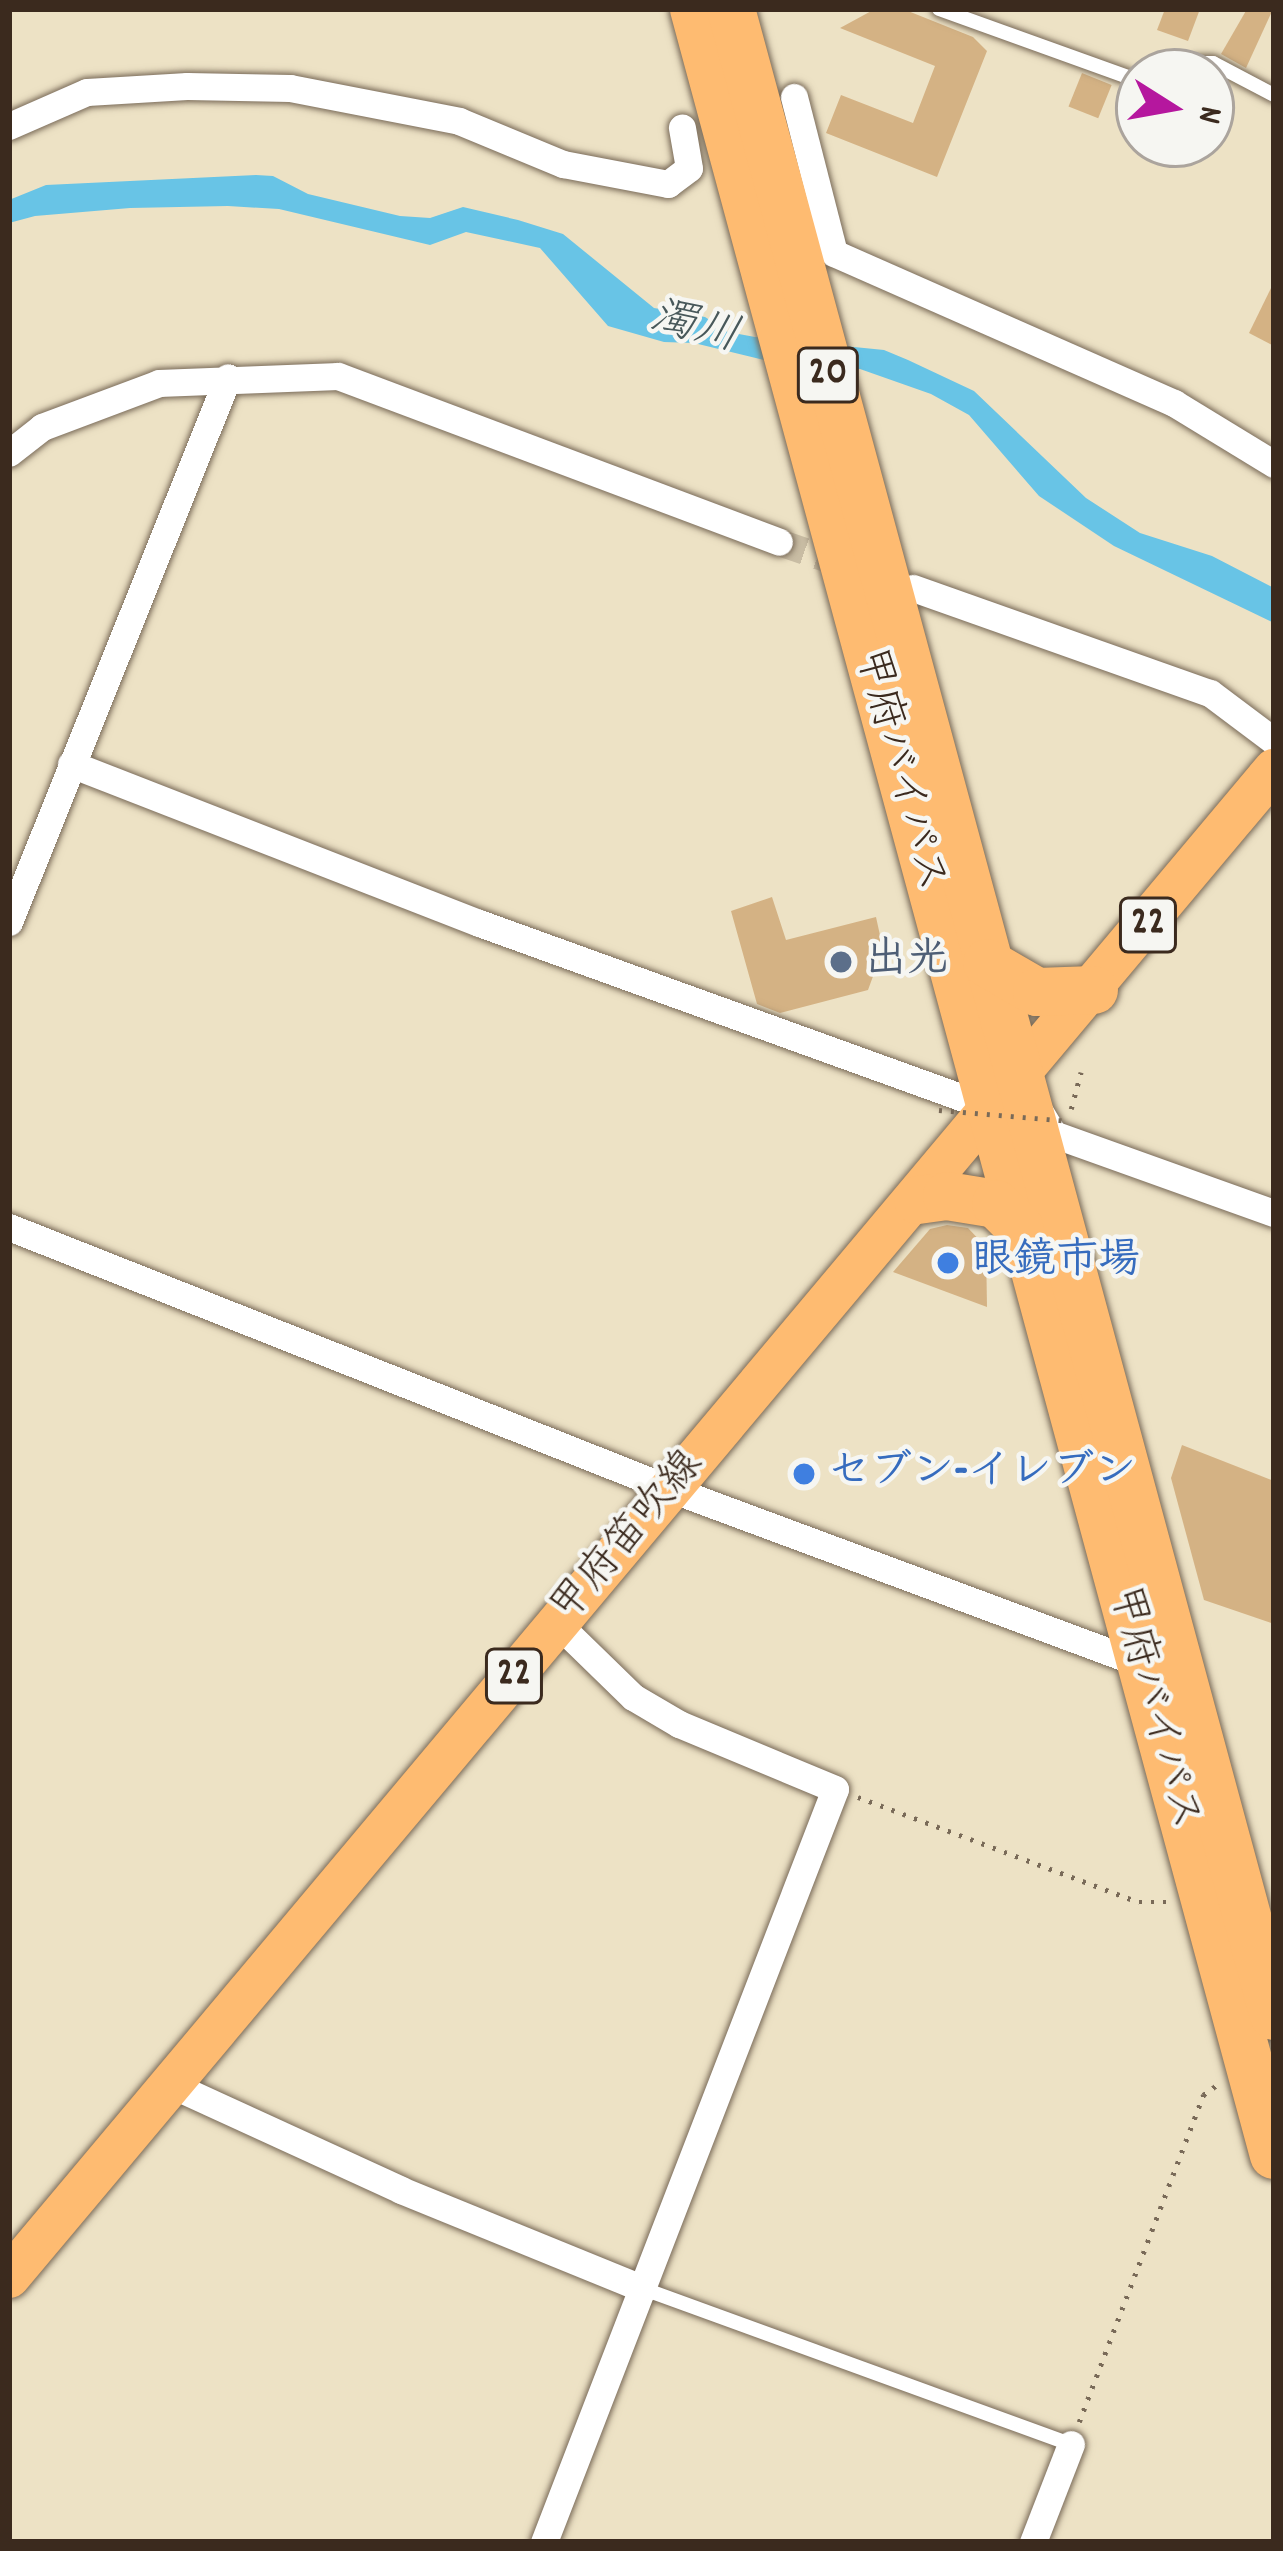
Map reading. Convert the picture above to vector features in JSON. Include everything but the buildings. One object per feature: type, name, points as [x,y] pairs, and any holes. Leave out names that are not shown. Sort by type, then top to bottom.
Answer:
[{"type":"highway","name":"甲府バイパス","points":[[694,9],[863,505],[987,963],[1019,1227],[1139,1663],[1245,1953]]},
{"type":"highway","name":"甲府バイパス","points":[[730,9],[819,482],[1005,1093],[1245,1953],[1250,2063],[1274,2155]]},
{"type":"highway","points":[[987,963],[1036,992],[1094,990]]},
{"type":"highway","points":[[918,1200],[975,1198],[996,1204],[1019,1227]]},
{"type":"main road","name":"22","points":[[1005,1093],[1274,770]]},
{"type":"main road","name":"甲府笛吹線","points":[[9,2277],[668,1488],[1005,1093]]},
{"type":"street","points":[[9,126],[87,92],[187,86],[290,88],[459,121],[563,164],[668,184],[689,167],[682,128]]},
{"type":"street","points":[[794,98],[834,253],[1174,403],[1274,464]]},
{"type":"street","points":[[9,453],[42,428],[159,383],[338,376],[778,542]]},
{"type":"street","points":[[9,922],[227,377]]},
{"type":"street","points":[[913,588],[1210,693],[1274,740]]},
{"type":"street","points":[[71,764],[479,923],[1005,1093],[1053,1133],[1274,1213]]},
{"type":"street","points":[[9,1227],[668,1488],[1139,1663]]},
{"type":"street","points":[[544,2542],[835,1789],[680,1724],[633,1697],[557,1624]]},
{"type":"street","points":[[170,2084],[400,2190],[644,2289]]},
{"type":"street","points":[[1033,2542],[1071,2444]]},
{"type":"lane","points":[[939,9],[1115,72]]},
{"type":"lane","points":[[1235,75],[1274,95]]},
{"type":"lane","points":[[644,2289],[1071,2444]]},
{"type":"path","points":[[939,1110],[1069,1120],[1081,1072]]},
{"type":"path","points":[[835,1789],[1139,1903],[1245,1953]]},
{"type":"path","points":[[1071,2444],[1203,2095],[1250,2063]]},
{"type":"water","name":"濁川","points":[[273,176],[308,194],[400,216],[430,218],[463,207],[518,220],[563,234],[654,308],[705,317],[728,332],[884,350],[908,360],[974,391],[1086,498],[1140,533],[1212,556],[1274,588],[1274,623],[1114,546],[1039,496],[969,415],[931,394],[860,369],[768,361],[694,343],[664,342],[608,326],[540,248],[466,232],[430,245],[279,209],[228,206],[130,208],[35,216],[9,223],[9,200],[46,185]]},
{"type":"tunnel","points":[[779,542],[852,567]]},
{"type":"place","name":"出光","points":[[841,962]]},
{"type":"place","name":"眼鏡市場","points":[[948,1263]]},
{"type":"place","name":"セブン-イレブン","points":[[804,1474]]}]
